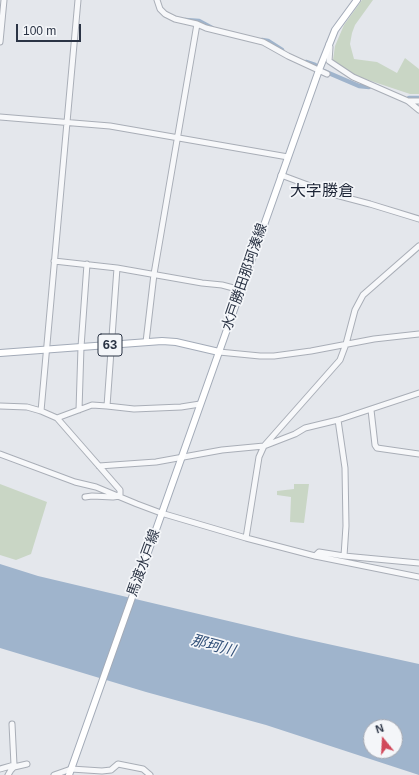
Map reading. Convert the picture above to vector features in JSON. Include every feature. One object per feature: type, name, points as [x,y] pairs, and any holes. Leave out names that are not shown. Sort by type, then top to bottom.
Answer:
[{"type":"main road","name":"水戸勝田那珂湊線","points":[[219,352],[318,70],[335,30],[357,0]]},
{"type":"main road","name":"63","points":[[0,353],[171,341],[219,352]]},
{"type":"main road","name":"馬渡水戸線","points":[[70,772],[219,352]]},
{"type":"street","points":[[0,42],[4,0]]},
{"type":"street","points":[[41,411],[78,0]]},
{"type":"street","points":[[157,0],[160,8],[168,16],[206,28],[263,42],[288,56],[327,74]]},
{"type":"street","points":[[146,342],[154,274],[197,24]]},
{"type":"street","points":[[329,43],[329,61],[353,77],[408,101],[419,110]]},
{"type":"street","points":[[408,101],[419,100]]},
{"type":"street","points":[[0,117],[110,126],[288,157]]},
{"type":"street","points":[[281,175],[332,194],[370,204],[419,220]]},
{"type":"street","points":[[246,538],[256,472],[259,457],[264,446],[340,360],[355,310],[363,295],[419,246]]},
{"type":"street","points":[[54,261],[117,268],[222,285],[241,290]]},
{"type":"street","points":[[79,410],[81,347],[87,264]]},
{"type":"street","points":[[107,406],[117,268]]},
{"type":"street","points":[[219,352],[274,356],[374,339],[419,334]]},
{"type":"street","points":[[98,466],[135,464],[181,458],[222,450],[264,446],[295,434],[305,428],[371,410],[419,393]]},
{"type":"street","points":[[57,418],[92,405],[134,409],[181,407],[200,404]]},
{"type":"street","points":[[0,406],[27,407],[57,418],[120,490],[120,496]]},
{"type":"street","points":[[371,410],[374,445],[377,448],[419,454]]},
{"type":"street","points":[[338,420],[345,468],[346,526],[344,556]]},
{"type":"street","points":[[0,454],[75,482],[96,487],[162,513],[246,538],[315,556],[419,577]]},
{"type":"street","points":[[85,497],[92,496],[113,498],[120,496]]},
{"type":"street","points":[[315,556],[319,552],[344,556],[419,563]]},
{"type":"street","points":[[0,769],[14,764],[12,724]]},
{"type":"street","points":[[8,775],[14,767],[28,764]]},
{"type":"street","points":[[54,775],[70,772],[111,770],[118,764],[143,769],[150,775]]},
{"type":"green space","points":[[362,0],[373,0],[355,25],[352,33],[350,44],[354,59],[377,62],[397,73],[405,58],[419,69],[419,94],[410,94],[356,76],[333,60],[335,46],[344,25]]},
{"type":"green space","points":[[0,484],[47,502],[31,554],[16,560],[0,555]]},
{"type":"green space","points":[[294,484],[309,484],[304,523],[290,522],[291,497],[277,495],[277,491],[294,489]]},
{"type":"water","name":"那珂川","points":[[0,564],[38,576],[296,637],[419,664],[419,775],[370,759],[403,759],[403,719],[363,719],[363,757],[266,725],[146,692],[0,648]]},
{"type":"waterway","points":[[185,20],[199,21],[212,28]]},
{"type":"waterway","points":[[262,40],[268,41],[282,50]]},
{"type":"waterway","points":[[306,62],[315,65]]},
{"type":"waterway","points":[[324,71],[359,86],[369,87]]},
{"type":"waterway","points":[[409,98],[419,98]]},
{"type":"district","name":"大字勝倉","points":[[322,192]]}]
